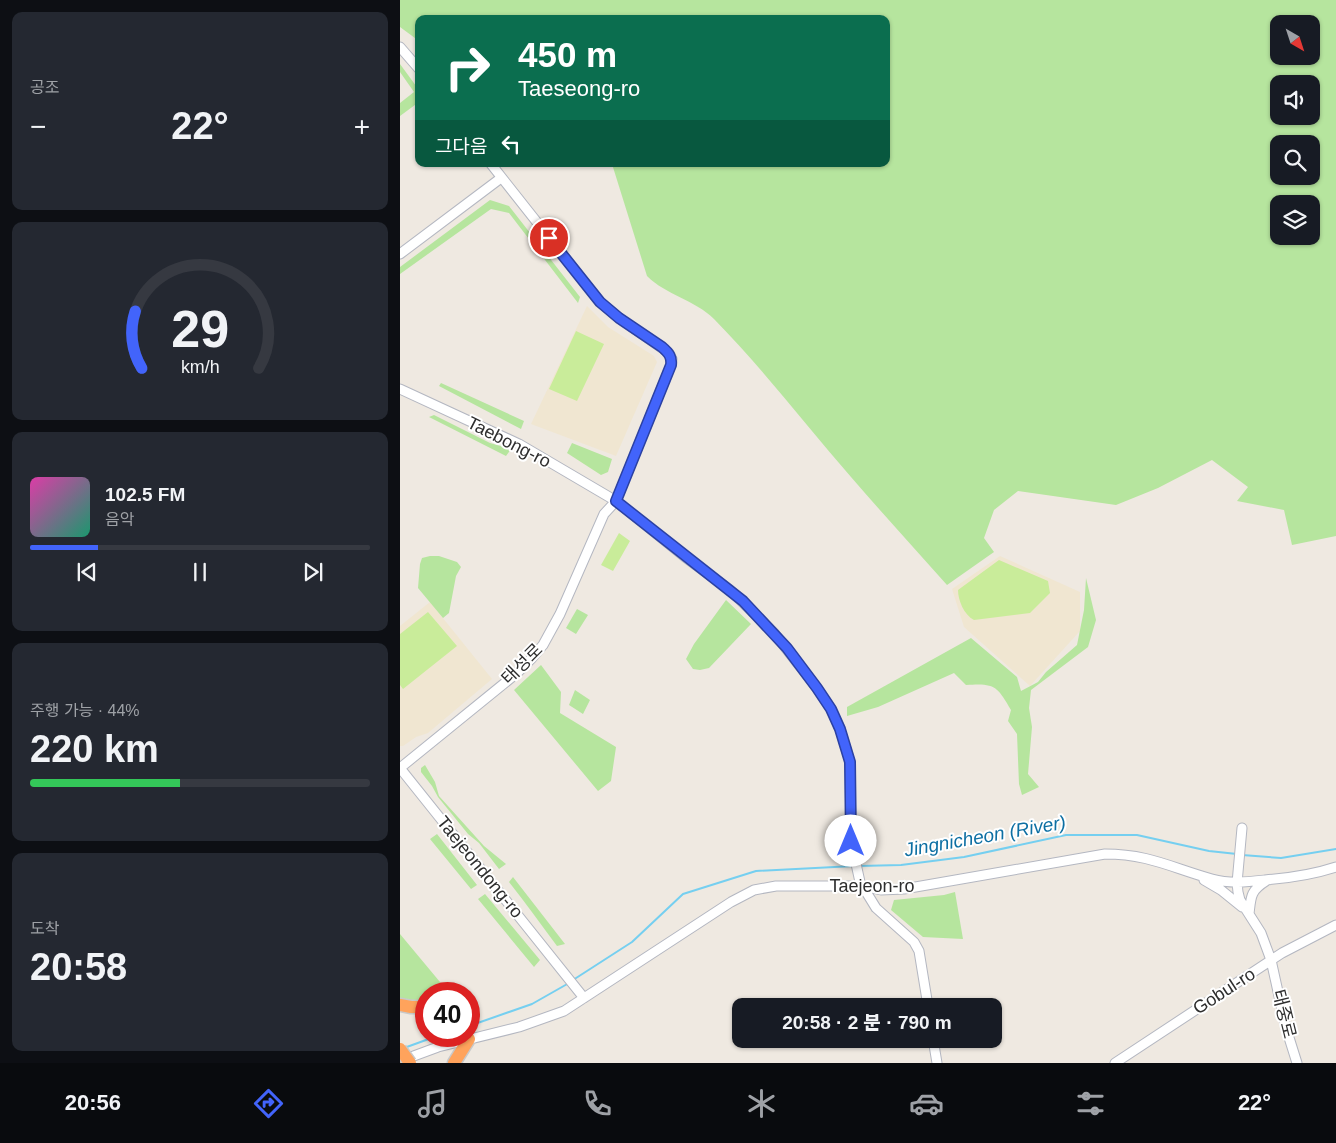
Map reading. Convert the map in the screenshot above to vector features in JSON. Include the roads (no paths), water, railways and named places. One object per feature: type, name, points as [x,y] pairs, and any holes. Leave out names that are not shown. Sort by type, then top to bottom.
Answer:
[{"type":"highway","points":[[400,1005],[415,1007]]},
{"type":"highway","points":[[454,1063],[464,1047]]},
{"type":"highway","points":[[400,1049],[410,1063]]},
{"type":"street","points":[[400,47],[415,65]]},
{"type":"street","points":[[400,254],[501,178],[493,167]]},
{"type":"street","name":"태성로","points":[[400,768],[532,658],[543,645],[560,614],[604,514],[616,501],[671,365],[672,359],[669,353],[619,318],[600,302],[501,178]]},
{"type":"street","name":"Taebong-ro","points":[[400,389],[518,444],[616,501],[743,601],[787,648],[831,709],[840,729],[850,762],[853,849],[861,884]]},
{"type":"street","name":"Taejeondong-ro","points":[[400,768],[583,997]]},
{"type":"street","points":[[1237,883],[1242,833]]},
{"type":"street","name":"Taejeon-ro","points":[[480,1036],[564,1011],[719,910],[754,890],[776,886],[861,884],[881,890],[922,886],[1105,854],[1148,858],[1213,879],[1237,883],[1311,875],[1336,867]]},
{"type":"street","points":[[1191,872],[1221,890],[1250,914]]},
{"type":"street","points":[[1250,914],[1251,894],[1257,887],[1268,880]]},
{"type":"street","name":"태중로","points":[[1237,883],[1240,900],[1261,934],[1272,960],[1286,1028],[1297,1063]]},
{"type":"street","points":[[861,884],[876,908],[914,942],[919,950],[927,998]]},
{"type":"street","name":"Gobul-ro","points":[[1115,1063],[1282,953],[1336,925]]},
{"type":"street","name":"Taejeon-ro","points":[[400,1062],[438,1047]]},
{"type":"street","points":[[934,1048],[937,1063]]},
{"type":"waterway","name":"Jingnicheon (River)","points":[[859,866],[901,865],[964,857],[1066,835],[1137,835],[1209,851],[1237,854]]},
{"type":"waterway","name":"Jingnicheon (River)","points":[[1242,855],[1281,858],[1336,849]]},
{"type":"waterway","name":"Jingnicheon (River)","points":[[573,980],[632,942],[683,894],[756,871],[854,866]]},
{"type":"waterway","name":"Jingnicheon (River)","points":[[480,1022],[532,1004],[569,983]]},
{"type":"waterway","name":"Jingnicheon (River)","points":[[404,1048],[415,1044]]}]
